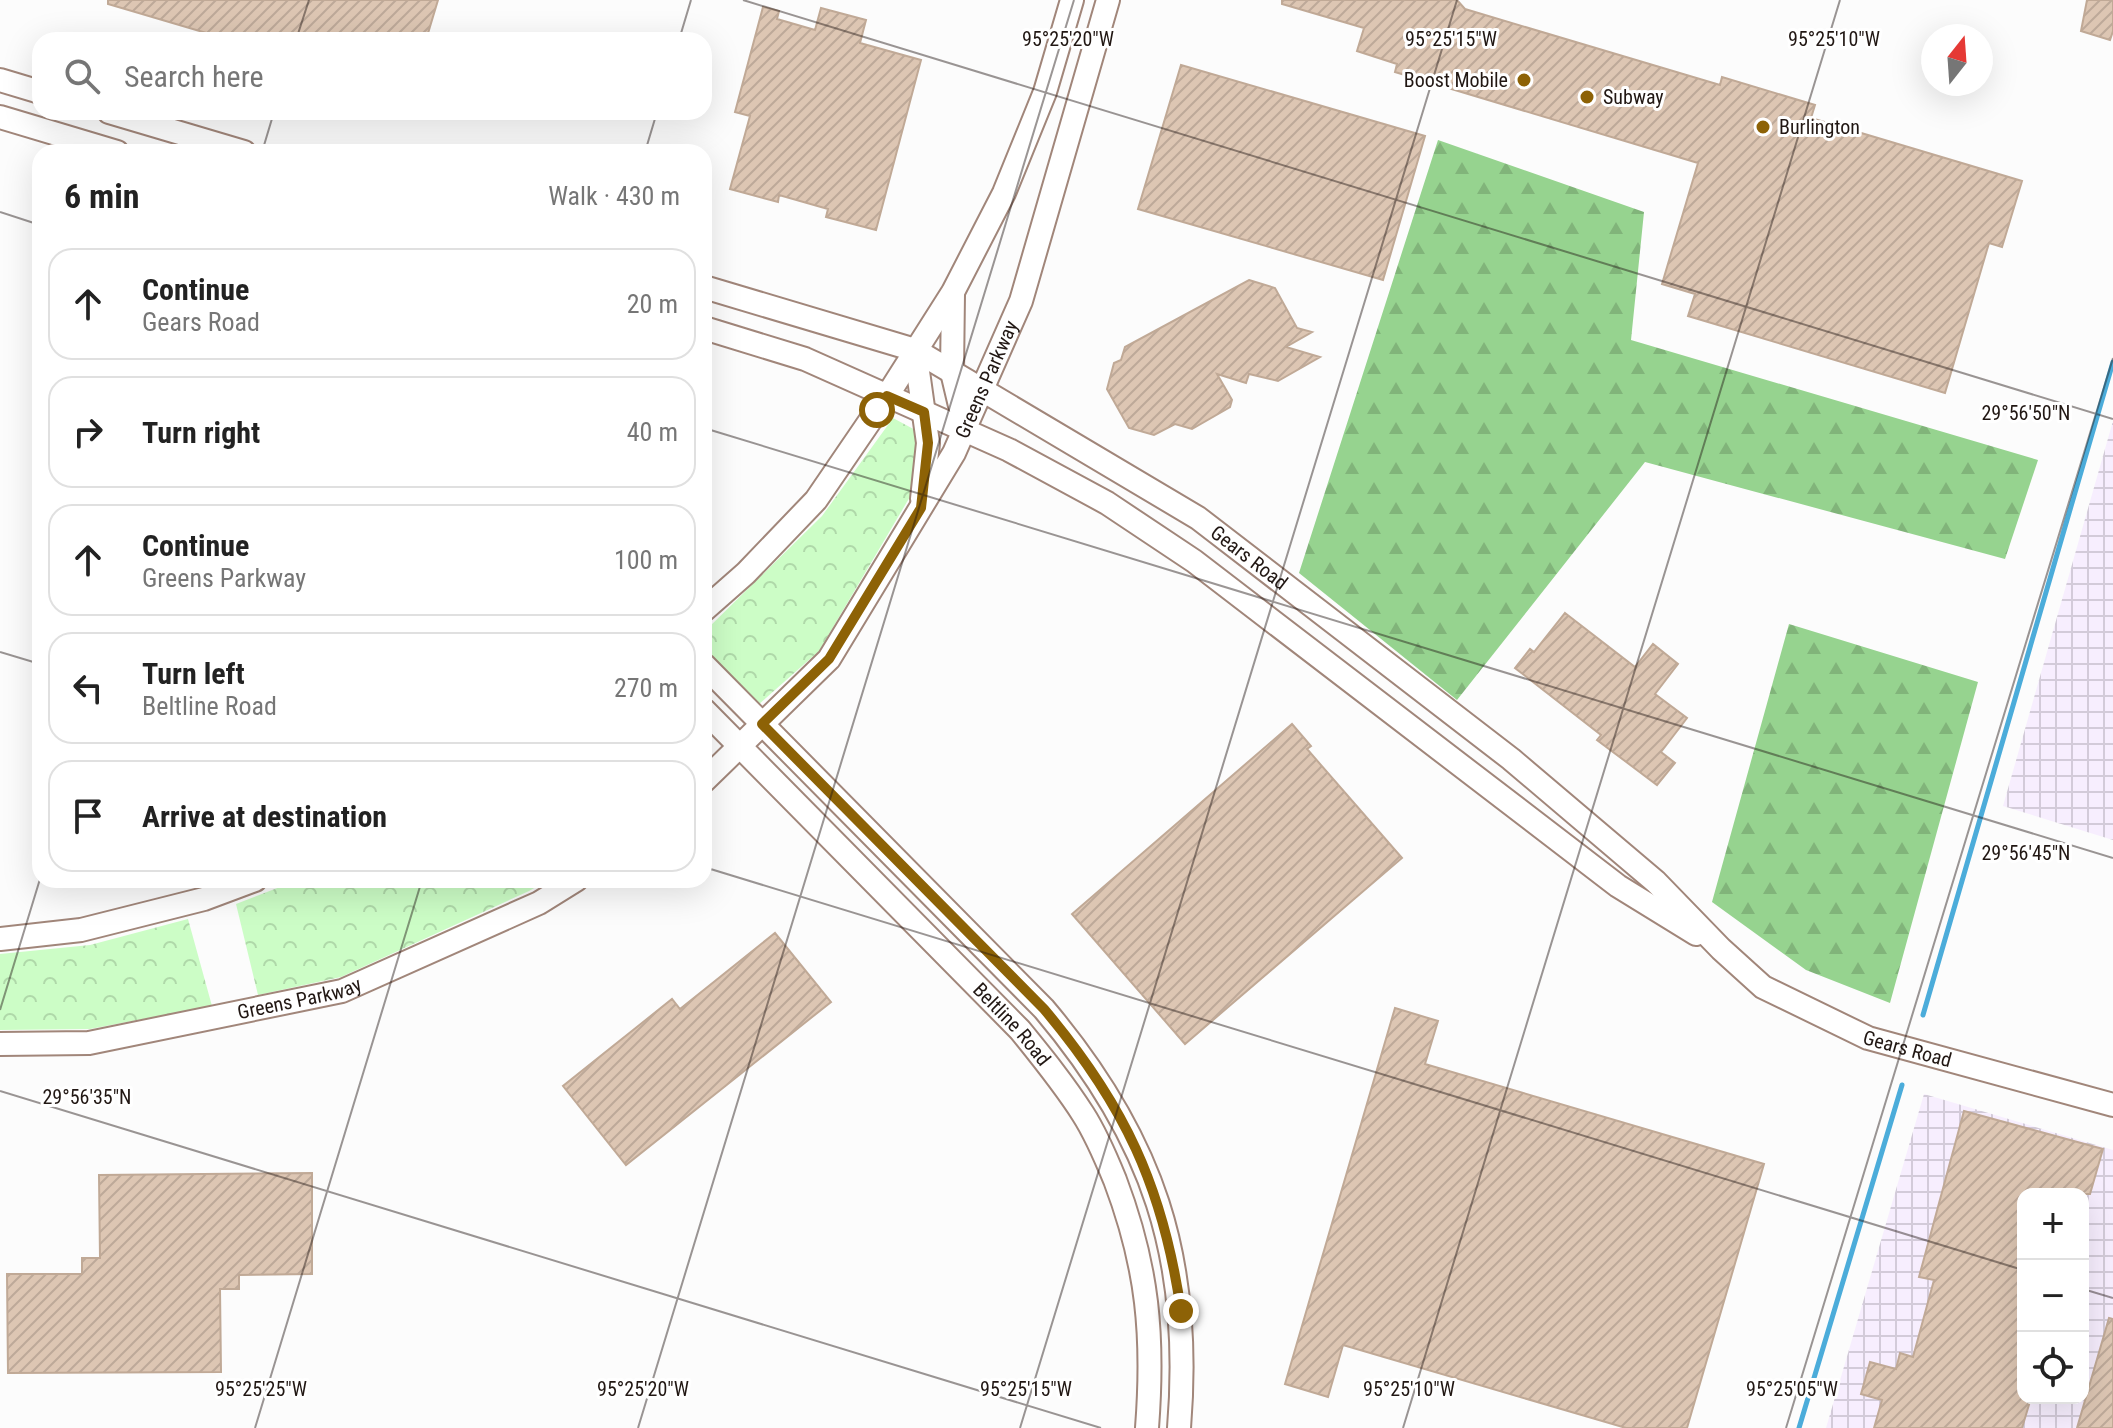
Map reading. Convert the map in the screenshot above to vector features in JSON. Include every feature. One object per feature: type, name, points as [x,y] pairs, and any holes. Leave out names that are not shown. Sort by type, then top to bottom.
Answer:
[{"type":"street","points":[[712,603],[746,573],[816,500],[953,292],[1004,193],[1045,92],[1072,0]]},
{"type":"street","name":"Greens Parkway","points":[[712,773],[829,659],[966,431],[1021,301],[1108,0]]},
{"type":"street","points":[[0,80],[32,90]]},
{"type":"street","points":[[0,117],[90,144]]},
{"type":"street","points":[[136,120],[217,144]]},
{"type":"street","name":"Gears Road","points":[[712,289],[915,350],[1198,518],[1511,759],[1656,882],[1763,987],[1868,1038],[2113,1105]]},
{"type":"street","points":[[953,292],[952,372],[966,431]]},
{"type":"street","name":"Gears Road","points":[[712,330],[805,359],[1009,450],[1107,503],[1194,561],[1618,886],[1721,949]]},
{"type":"street","points":[[915,350],[928,443],[921,508]]},
{"type":"street","points":[[1258,610],[1276,580]]},
{"type":"street","name":"Beltline Road","points":[[712,673],[1044,1009],[1080,1052],[1111,1099],[1136,1148],[1157,1201],[1174,1260],[1181,1311],[1183,1374],[1179,1428]]},
{"type":"street","name":"Beltline Road","points":[[712,718],[1020,1030],[1085,1116],[1108,1162],[1142,1267],[1149,1312],[1147,1428]]},
{"type":"street","points":[[1490,786],[1511,759]]},
{"type":"street","points":[[0,939],[81,930],[204,899],[234,888]]},
{"type":"street","name":"Greens Parkway","points":[[0,1044],[89,1043],[342,991],[539,903],[563,888]]},
{"type":"shaded area","points":[[2113,421],[2113,840],[2003,806]]},
{"type":"shaded area","points":[[1924,1094],[2113,1150],[2113,1428],[1826,1428]]},
{"type":"green space","points":[[1438,140],[1644,212],[1631,340],[2038,460],[2005,559],[1645,462],[1457,700],[1299,573]]},
{"type":"green space","points":[[893,418],[919,432],[914,490],[819,651],[758,705],[712,659],[712,624],[822,516]]},
{"type":"green space","points":[[1789,624],[1978,682],[1890,1003],[1806,970],[1712,902]]},
{"type":"green space","points":[[277,888],[534,888],[341,977],[258,995],[236,904]]},
{"type":"green space","points":[[188,919],[212,1006],[90,1029],[0,1030],[0,954],[90,945]]},
{"type":"building","points":[[108,0],[438,0],[428,32],[203,32],[108,4]]},
{"type":"building","points":[[1282,0],[1457,0],[1465,9],[1720,85],[1722,77],[1815,105],[1811,118],[2022,181],[2002,247],[1989,243],[1945,393],[1688,316],[1695,294],[1662,284],[1698,163],[1395,72],[1397,64],[1357,51],[1364,28],[1282,4]]},
{"type":"building","points":[[2087,0],[2113,0],[2110,40],[2081,31]]},
{"type":"building","points":[[763,7],[779,11],[777,19],[815,30],[821,8],[866,20],[860,43],[921,60],[876,230],[826,217],[828,209],[779,195],[778,202],[730,189],[750,116],[735,112]]},
{"type":"building","points":[[1181,65],[1425,136],[1383,280],[1138,209]]},
{"type":"building","points":[[1249,280],[1275,288],[1297,328],[1312,332],[1286,347],[1320,357],[1278,381],[1249,374],[1246,383],[1217,374],[1232,400],[1230,407],[1192,429],[1175,424],[1154,435],[1129,428],[1107,389],[1114,363],[1121,360],[1125,347]]},
{"type":"building","points":[[1565,613],[1635,667],[1653,644],[1678,664],[1655,694],[1687,718],[1661,752],[1675,763],[1657,785],[1597,740],[1601,735],[1515,668],[1530,649],[1534,652]]},
{"type":"building","points":[[1292,724],[1311,746],[1307,749],[1402,858],[1185,1044],[1072,914]]},
{"type":"building","points":[[775,933],[831,1002],[626,1165],[563,1086],[672,999],[680,1009]]},
{"type":"building","points":[[1395,1008],[1438,1021],[1425,1064],[1764,1164],[1687,1428],[1626,1428],[1343,1345],[1328,1397],[1285,1384]]},
{"type":"building","points":[[1964,1111],[2103,1149],[2090,1194],[2089,1188],[2017,1188],[2017,1404],[2029,1404],[2022,1428],[1874,1428],[1882,1400],[1861,1394],[1870,1362],[1896,1369],[1900,1353],[1913,1357],[1934,1280],[1919,1277]]},
{"type":"building","points":[[312,1173],[312,1274],[239,1275],[239,1289],[220,1289],[221,1372],[8,1373],[7,1274],[82,1274],[82,1258],[100,1258],[99,1175]]},
{"type":"building","points":[[2109,1318],[2113,1319],[2113,1428],[2077,1428],[2084,1404],[2089,1404],[2089,1387]]},
{"type":"waterway","points":[[1923,1015],[2113,362]]},
{"type":"waterway","points":[[1799,1428],[1902,1085]]},
{"type":"place","name":"Boost Mobile","points":[[1524,80]]},
{"type":"place","name":"Subway","points":[[1587,97]]},
{"type":"place","name":"Burlington","points":[[1763,127]]},
{"type":"route","points":[[877,410],[887,396],[924,412],[928,443],[921,508],[829,659],[762,724],[1044,1009],[1080,1052],[1111,1099],[1136,1148],[1157,1201],[1174,1260],[1181,1311]]}]
